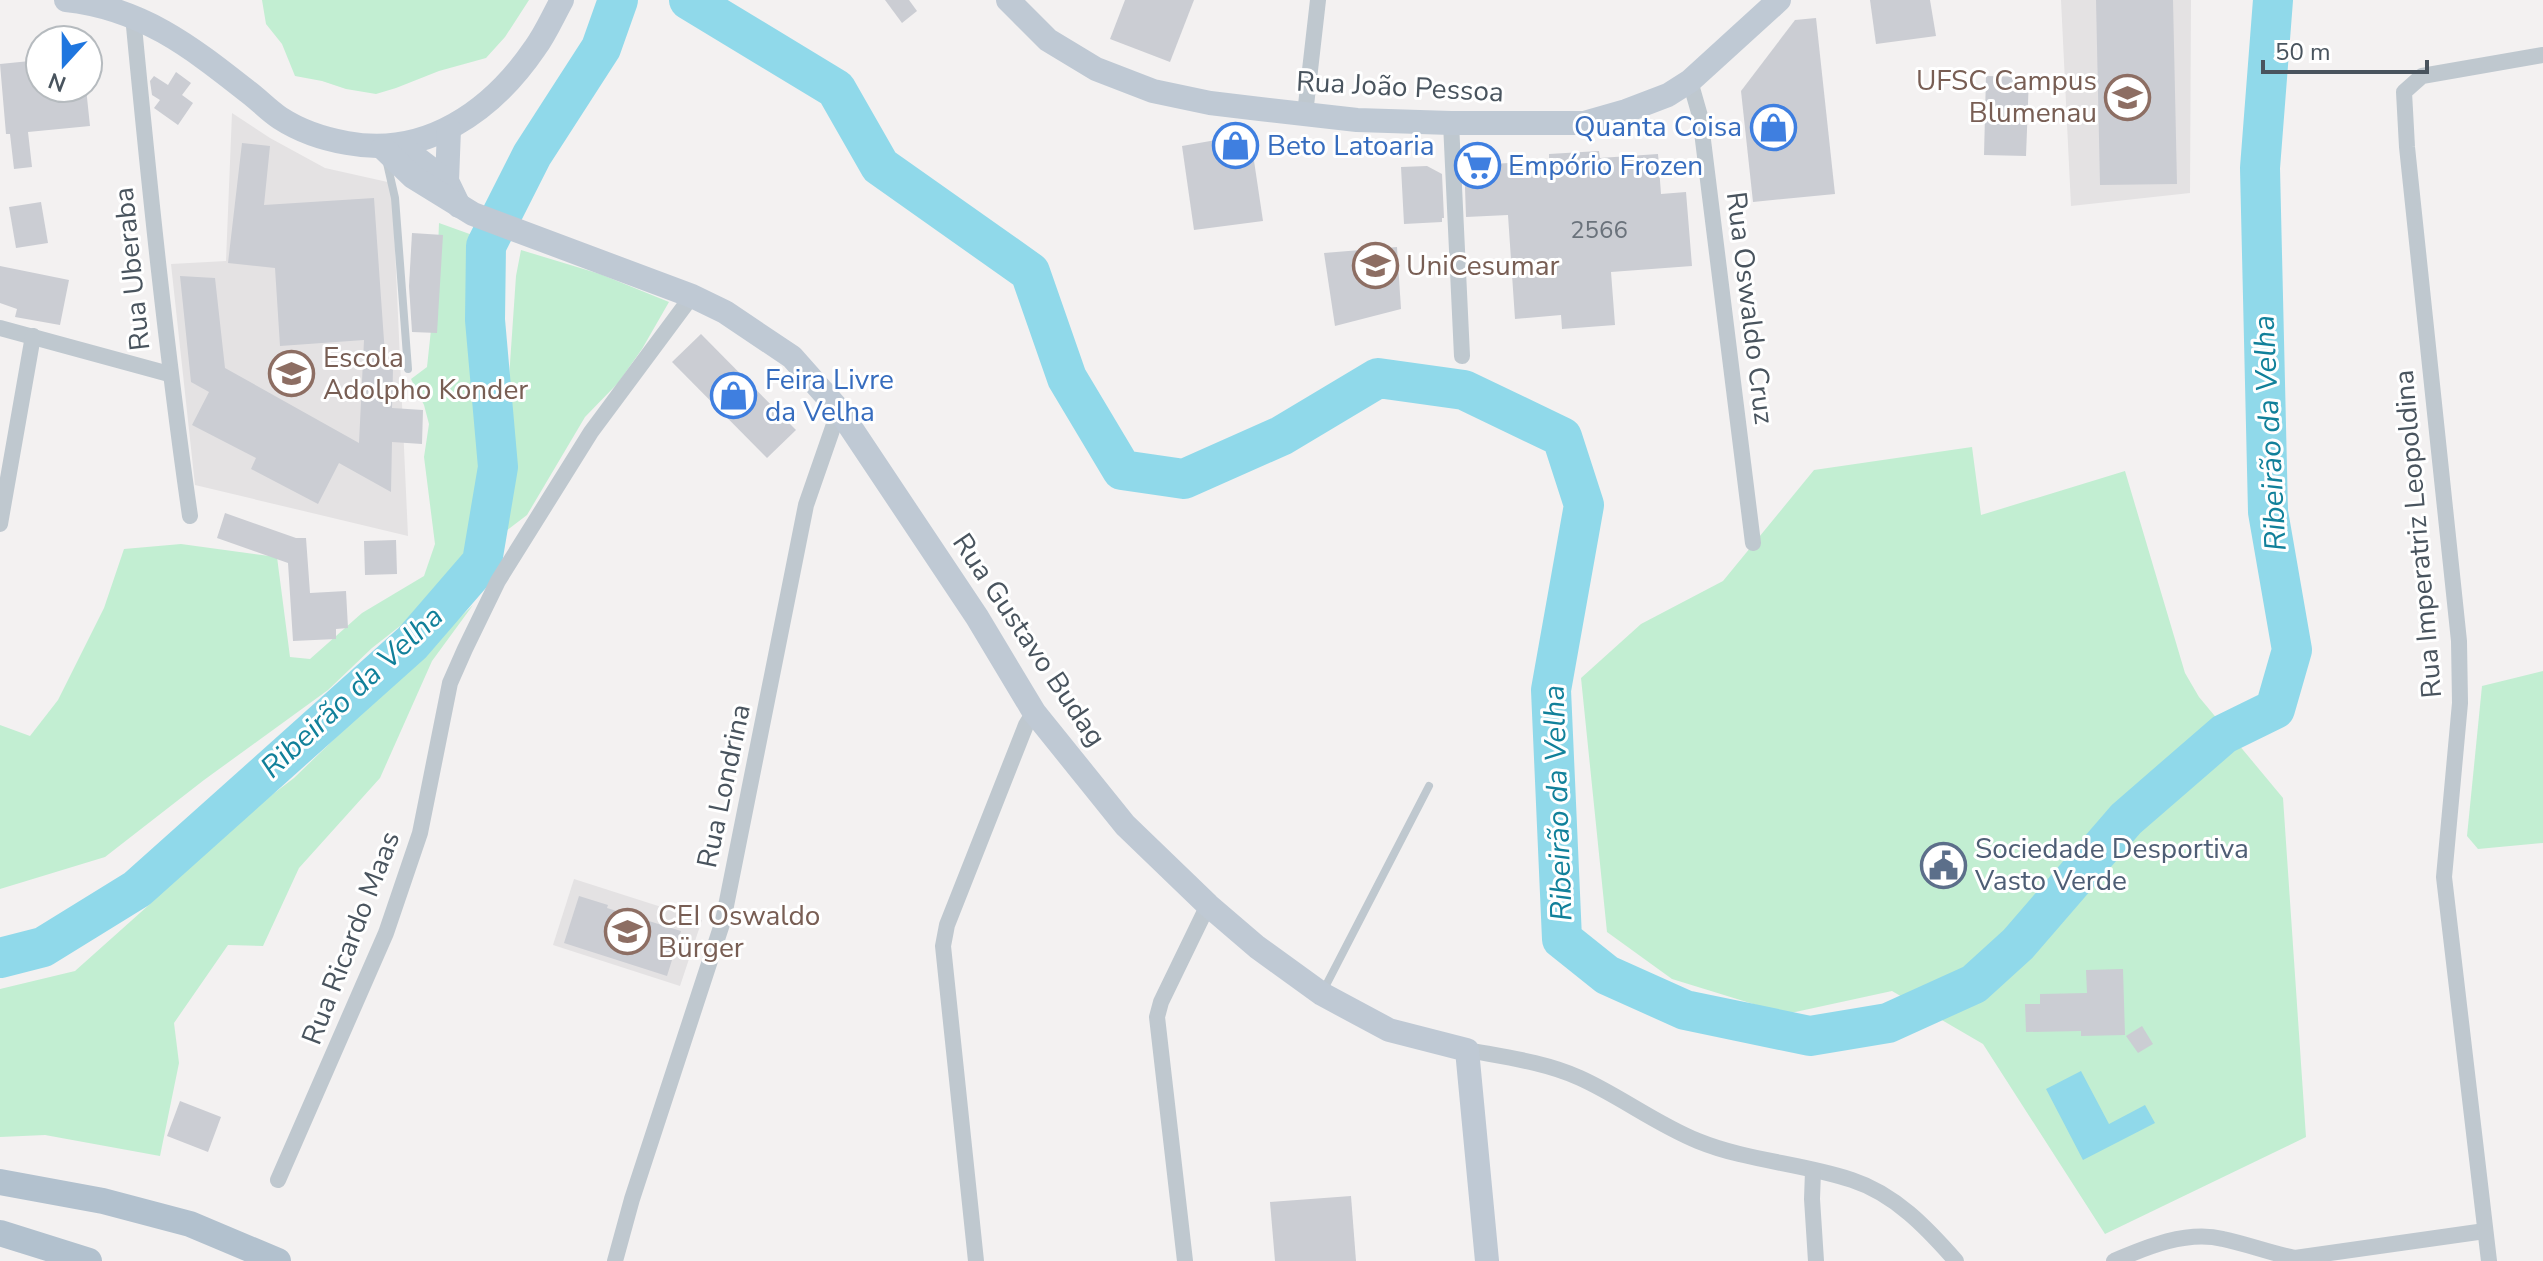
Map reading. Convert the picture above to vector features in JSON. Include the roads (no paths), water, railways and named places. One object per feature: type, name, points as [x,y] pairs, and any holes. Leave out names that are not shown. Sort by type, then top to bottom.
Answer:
[{"type":"main road","points":[[0,1182],[103,1201],[190,1224],[278,1261]]},
{"type":"main road","points":[[0,1233],[89,1261]]},
{"type":"street","points":[[66,0],[133,16],[186,43],[279,118],[329,140],[392,147],[423,163]]},
{"type":"street","points":[[392,147],[443,131],[501,90],[536,48],[562,0]]},
{"type":"street","name":"Rua João Pessoa","points":[[1008,0],[1048,40],[1096,69],[1153,91],[1210,103],[1357,120],[1451,123],[1584,123],[1640,106],[1668,95],[1690,81],[1779,0]]},
{"type":"street","points":[[1305,114],[1318,0]]},
{"type":"street","name":"Rua Uberaba","points":[[133,16],[169,374],[190,516]]},
{"type":"street","name":"Rua Imperatriz Leopoldina","points":[[2489,1261],[2444,877],[2460,703],[2459,641],[2407,147],[2404,92],[2422,76],[2543,55]]},
{"type":"street","name":"Rua Oswaldo Cruz","points":[[1690,81],[1700,116],[1753,543]]},
{"type":"street","points":[[1451,123],[1462,356]]},
{"type":"street","points":[[443,131],[423,163],[423,173],[454,199]]},
{"type":"street","points":[[443,131],[454,199]]},
{"type":"street","name":"Rua Gustavo Budag","points":[[392,147],[413,177],[454,199],[536,239],[692,296],[725,312],[792,357],[839,410],[968,605],[1034,712],[1125,825],[1208,905],[1257,947],[1322,994],[1389,1030],[1555,1069],[1580,1078],[1698,1141],[1737,1154],[1852,1180],[1881,1193],[1907,1211],[1929,1230],[1956,1261]]},
{"type":"street","name":"Rua Ricardo Maas","points":[[278,1180],[386,933],[420,833],[450,683],[465,649],[498,581],[591,432],[692,296]]},
{"type":"street","points":[[0,328],[169,374]]},
{"type":"street","points":[[0,524],[33,336]]},
{"type":"street","name":"Rua Londrina","points":[[615,1261],[632,1199],[723,921],[806,505],[839,410]]},
{"type":"street","points":[[976,1261],[943,946],[947,925],[1026,725],[1034,712]]},
{"type":"street","points":[[1185,1261],[1157,1017],[1161,1002],[1208,905]]},
{"type":"street","points":[[1467,1050],[1487,1261]]},
{"type":"street","points":[[1813,1171],[1816,1261]]},
{"type":"street","points":[[2114,1261],[2146,1247],[2183,1239],[2220,1238],[2295,1258],[2485,1231]]},
{"type":"lane","points":[[392,147],[408,369]]},
{"type":"lane","points":[[1322,994],[1429,786]]},
{"type":"water","points":[[2081,1071],[2109,1124],[2145,1105],[2155,1123],[2083,1160],[2046,1089]]},
{"type":"waterway","name":"Ribeirão da Velha","points":[[0,958],[43,947],[137,889],[412,643],[482,562],[498,467],[485,320],[486,246],[532,155],[601,48],[618,0]]},
{"type":"waterway","name":"Ribeirão da Velha","points":[[689,0],[836,89],[880,166],[1030,272],[1067,378],[1122,470],[1184,479],[1281,436],[1378,378],[1464,390],[1562,437],[1584,505],[1551,690],[1562,939],[1607,975],[1685,1010],[1810,1036],[1888,1023],[1974,984],[2018,944],[2126,819],[2224,734],[2275,709],[2292,650],[2268,512],[2260,168],[2273,0]]},
{"type":"place","name":"UFSC Campus Blumenau","points":[[2128,97]]},
{"type":"place","name":"Quanta Coisa","points":[[1773,127]]},
{"type":"place","name":"Beto Latoaria","points":[[1236,146]]},
{"type":"place","name":"Empório Frozen","points":[[1477,166]]},
{"type":"place","name":"UniCesumar","points":[[1375,266]]},
{"type":"place","name":"Escola Adolpho Konder","points":[[292,374]]},
{"type":"place","name":"Feira Livre da Velha","points":[[734,396]]},
{"type":"place","name":"Sociedade Desportiva Vasto Verde","points":[[1944,865]]},
{"type":"place","name":"CEI Oswaldo Bürger","points":[[627,932]]}]
